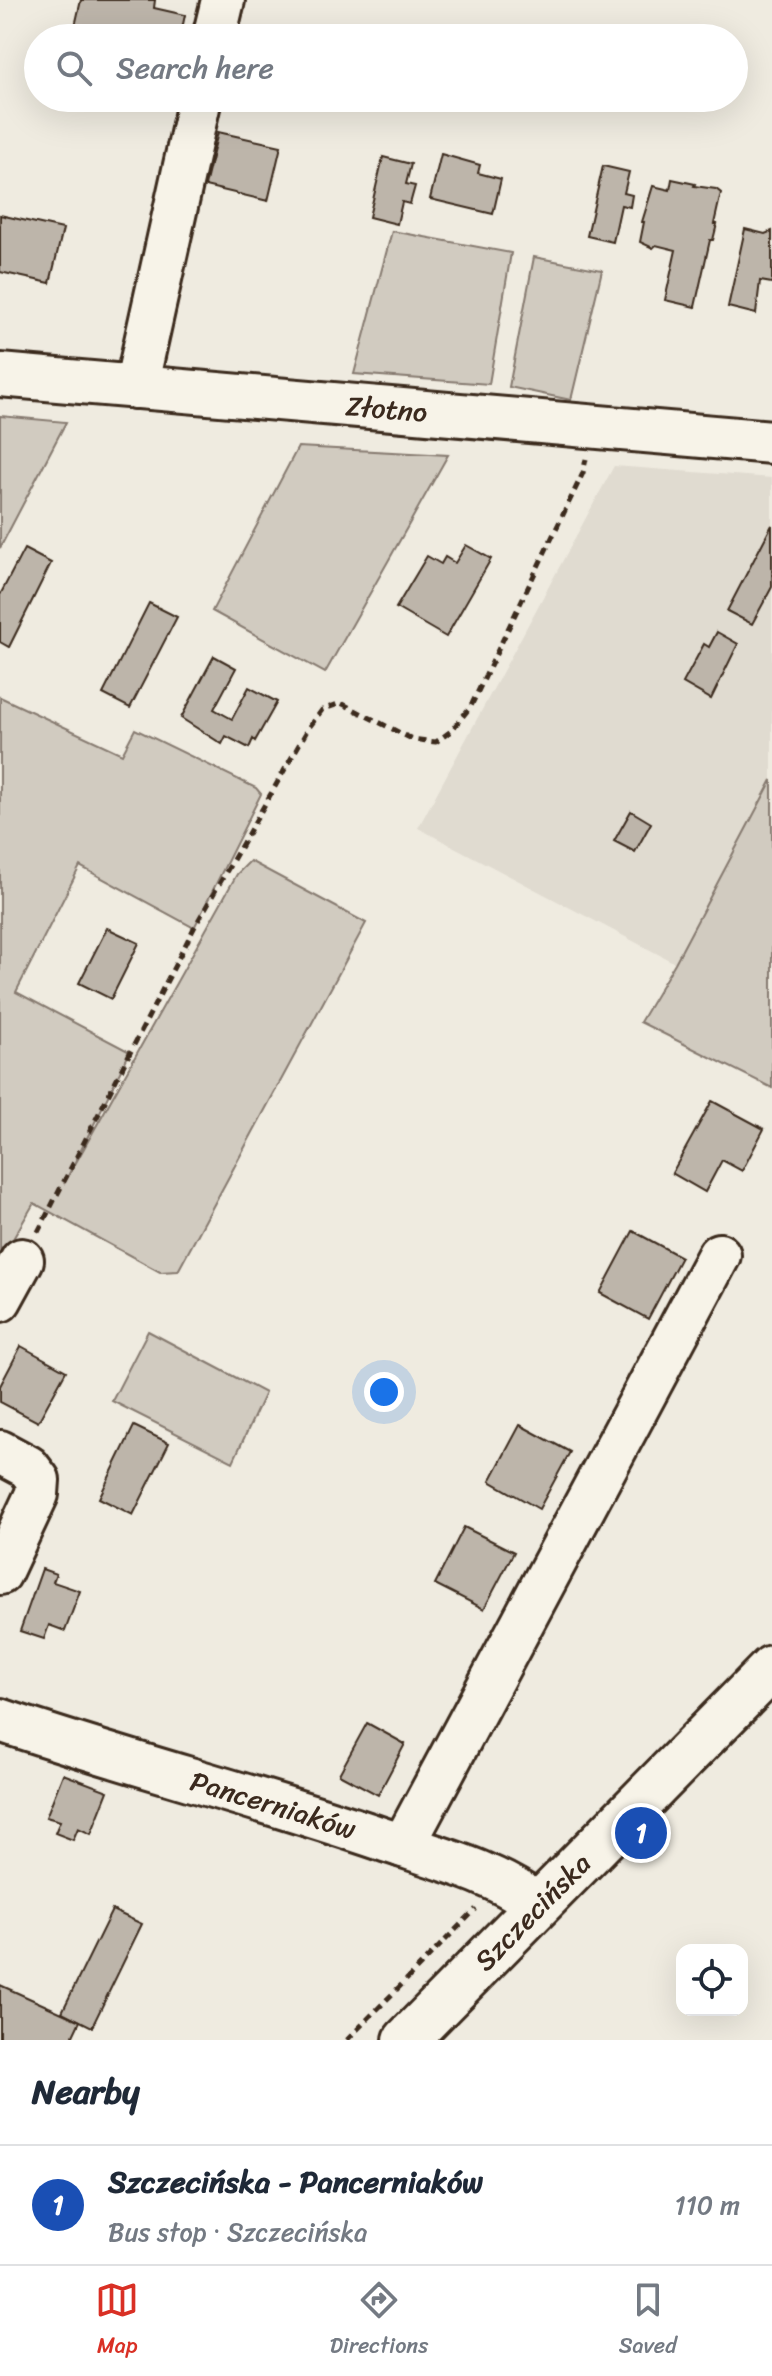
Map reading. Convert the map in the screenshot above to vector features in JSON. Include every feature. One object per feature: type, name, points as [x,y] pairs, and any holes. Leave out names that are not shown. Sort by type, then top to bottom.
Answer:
[{"type":"main road","name":"Szczecińska","points":[[406,2040],[772,1668]]},
{"type":"street","points":[[217,24],[223,0]]},
{"type":"street","points":[[136,387],[197,112]]},
{"type":"street","name":"Złotno","points":[[0,375],[772,442]]},
{"type":"street","points":[[403,1846],[719,1255]]},
{"type":"street","points":[[0,1300],[22,1260]]},
{"type":"street","points":[[0,1452],[28,1467],[38,1480],[37,1494],[0,1573]]},
{"type":"street","name":"Pancerniaków","points":[[0,1720],[403,1846],[485,1875],[538,1905]]},
{"type":"path","points":[[22,1260],[194,928],[308,729],[322,710],[341,703],[412,739],[436,742],[451,731],[471,706],[583,473],[589,426]]},
{"type":"shaded area","points":[[392,231],[511,253],[489,384],[354,374]]},
{"type":"shaded area","points":[[534,257],[602,270],[571,400],[509,387]]},
{"type":"shaded area","points":[[0,416],[66,422],[0,548]]},
{"type":"shaded area","points":[[298,447],[448,455],[325,673],[212,611]]},
{"type":"shaded area","points":[[614,466],[772,478],[772,780],[675,963],[418,828]]},
{"type":"shaded area","points":[[0,697],[122,754],[135,729],[256,788],[261,794],[194,928],[80,866],[16,992],[130,1052],[64,1184],[237,874],[250,861],[366,923],[178,1271],[160,1272],[34,1203],[0,1261]]},
{"type":"shaded area","points":[[772,780],[772,1088],[640,1022],[675,963]]},
{"type":"shaded area","points":[[148,1331],[265,1393],[233,1462],[112,1401]]},
{"type":"building","points":[[81,0],[155,0],[154,8],[185,15],[183,24],[76,24]]},
{"type":"building","points":[[218,132],[281,146],[268,201],[205,186]]},
{"type":"building","points":[[441,154],[480,165],[478,173],[501,179],[493,214],[430,199]]},
{"type":"building","points":[[383,157],[411,164],[406,184],[415,186],[410,204],[402,202],[397,224],[369,217]]},
{"type":"building","points":[[603,166],[629,172],[624,193],[632,195],[630,207],[621,205],[613,242],[587,236]]},
{"type":"building","points":[[672,179],[716,189],[721,193],[714,224],[717,224],[713,240],[710,240],[695,307],[665,300],[676,250],[656,245],[653,248],[640,242],[642,222],[653,186],[670,190]]},
{"type":"building","points":[[0,215],[63,229],[50,283],[0,272]]},
{"type":"building","points":[[745,229],[765,234],[772,231],[772,283],[760,281],[756,314],[728,307]]},
{"type":"building","points":[[772,525],[772,587],[752,624],[727,611]]},
{"type":"building","points":[[466,545],[491,559],[446,637],[396,608],[427,556],[441,564],[445,557],[455,563]]},
{"type":"building","points":[[24,549],[51,563],[9,647],[0,642],[0,595]]},
{"type":"building","points":[[149,603],[177,617],[130,708],[103,694]]},
{"type":"building","points":[[717,632],[738,644],[711,699],[683,683],[704,644],[709,647]]},
{"type":"building","points":[[214,656],[236,668],[214,709],[232,719],[249,687],[277,702],[249,748],[226,736],[222,744],[181,718]]},
{"type":"building","points":[[631,811],[651,823],[635,852],[614,841]]},
{"type":"building","points":[[107,928],[139,943],[111,999],[79,983]]},
{"type":"building","points":[[712,1101],[764,1129],[742,1171],[722,1160],[705,1192],[672,1173]]},
{"type":"building","points":[[633,1231],[681,1257],[648,1319],[600,1293]]},
{"type":"building","points":[[21,1346],[66,1371],[38,1422],[0,1402],[0,1386]]},
{"type":"building","points":[[520,1425],[570,1452],[539,1509],[490,1481]]},
{"type":"building","points":[[134,1426],[169,1443],[133,1515],[99,1498]]},
{"type":"building","points":[[464,1527],[514,1552],[484,1609],[435,1584]]},
{"type":"building","points":[[42,1569],[56,1574],[53,1582],[80,1591],[65,1631],[49,1625],[44,1639],[20,1631]]},
{"type":"building","points":[[367,1723],[405,1744],[378,1795],[339,1774]]},
{"type":"building","points":[[63,1774],[108,1791],[91,1834],[78,1828],[73,1840],[55,1833],[60,1821],[46,1817]]},
{"type":"building","points":[[112,1910],[142,1924],[92,2027],[62,2012]]},
{"type":"building","points":[[0,1985],[80,2021],[71,2040],[0,2040]]},
{"type":"place","name":"Szczecińska - Pancerniaków","points":[[641,1833]]}]
